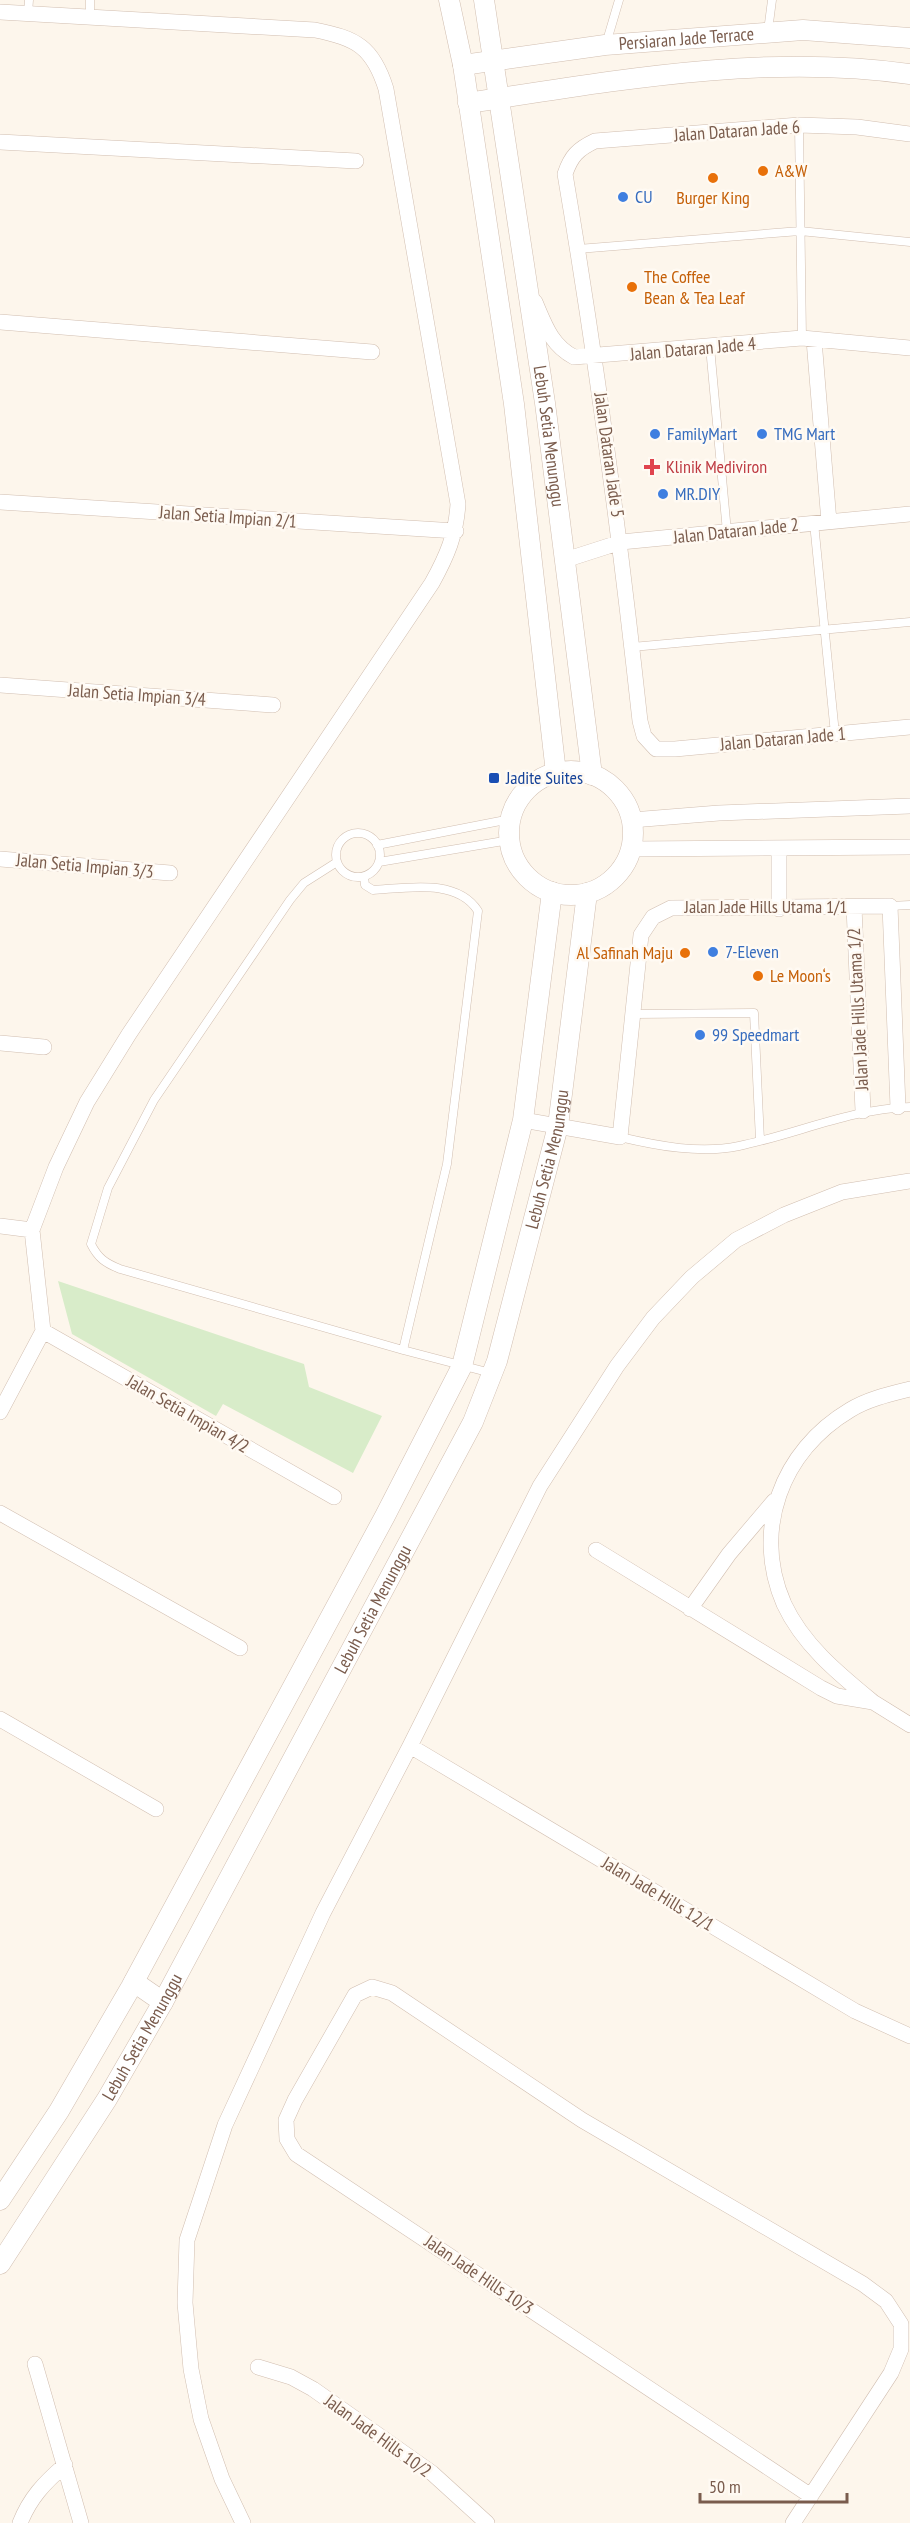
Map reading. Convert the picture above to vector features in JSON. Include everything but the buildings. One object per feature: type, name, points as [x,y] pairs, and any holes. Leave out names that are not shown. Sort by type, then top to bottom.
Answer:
[{"type":"street","points":[[449,0],[462,65]]},
{"type":"street","points":[[484,0],[494,60]]},
{"type":"street","points":[[0,12],[28,7],[90,17],[315,30],[344,36],[366,49],[379,67],[390,110],[455,480],[456,531],[447,555],[432,583],[129,1034],[93,1092],[56,1167],[32,1230],[43,1331],[0,1412]]},
{"type":"street","name":"Persiaran Jade Terrace","points":[[462,65],[605,45],[768,32],[802,30],[910,38]]},
{"type":"street","name":"Lebuh Setia Menunggu","points":[[494,60],[524,277],[545,403],[592,775]]},
{"type":"street","name":"Lebuh Setia Menunggu","points":[[462,65],[514,404],[556,773]]},
{"type":"street","name":"Persiaran Jade Terrace","points":[[468,103],[625,80],[744,68],[823,68],[910,74]]},
{"type":"street","name":"Jalan Dataran Jade 6","points":[[570,158],[581,147],[595,141],[799,125],[857,127],[910,134]]},
{"type":"street","points":[[0,142],[356,161]]},
{"type":"street","name":"Jalan Dataran Jade 5","points":[[570,158],[565,174],[596,358],[621,542],[640,721],[644,736],[656,748]]},
{"type":"street","name":"Jalan Dataran Jade 4","points":[[524,277],[548,334],[559,349],[574,357],[596,358],[808,339],[910,348]]},
{"type":"street","points":[[0,322],[372,352]]},
{"type":"street","points":[[808,339],[822,523]]},
{"type":"street","name":"Jalan Setia Impian 2/1","points":[[0,502],[456,531]]},
{"type":"street","name":"Jalan Dataran Jade 2","points":[[565,560],[621,542],[910,514]]},
{"type":"street","name":"Jalan Setia Impian 3/4","points":[[0,685],[273,705]]},
{"type":"street","name":"Jalan Dataran Jade 1","points":[[656,748],[675,749],[910,727]]},
{"type":"street","points":[[574,771],[592,775],[610,785],[624,801],[632,820],[631,849],[625,864],[615,877],[603,886],[587,893],[570,895],[536,884],[523,872],[514,857],[510,840],[511,819],[516,803],[526,790],[540,779],[556,773],[574,771]]},
{"type":"street","points":[[632,820],[730,813],[910,806]]},
{"type":"street","points":[[631,849],[910,847]]},
{"type":"street","points":[[779,848],[779,909]]},
{"type":"street","name":"Jalan Setia Impian 3/3","points":[[0,859],[170,873]]},
{"type":"street","name":"Lebuh Setia Menunggu","points":[[0,2200],[59,2111],[134,1982],[385,1516],[462,1366],[516,1160],[552,891]]},
{"type":"street","name":"Lebuh Setia Menunggu","points":[[0,2264],[107,2099],[163,2002],[473,1422],[492,1373],[558,1126],[587,893]]},
{"type":"street","name":"Jalan Jade Hills Utama 1/1","points":[[620,1137],[641,936],[653,917],[671,908],[779,909],[890,906]]},
{"type":"street","name":"Jalan Jade Hills Utama 1/2","points":[[890,906],[904,1107]]},
{"type":"street","name":"Jalan Jade Hills Utama 1/2","points":[[854,907],[863,1111]]},
{"type":"street","points":[[0,1043],[44,1047]]},
{"type":"street","points":[[523,1120],[620,1137]]},
{"type":"street","points":[[243,2523],[218,2469],[201,2419],[191,2369],[185,2303],[187,2240],[225,2125],[323,1913],[410,1746],[540,1486],[617,1366],[653,1318],[696,1273],[736,1240],[842,1192],[910,1181]]},
{"type":"street","points":[[0,1226],[32,1230]]},
{"type":"street","name":"Jalan Setia Impian 4/2","points":[[43,1331],[333,1497]]},
{"type":"street","points":[[690,1609],[729,1554],[776,1499],[804,1451],[825,1429],[850,1410],[879,1397],[910,1389]]},
{"type":"street","points":[[776,1499],[770,1526],[772,1547],[784,1604],[804,1638],[835,1670],[873,1702],[910,1725]]},
{"type":"street","points":[[0,1513],[240,1648]]},
{"type":"street","points":[[596,1550],[821,1688],[845,1698],[873,1702]]},
{"type":"street","points":[[0,1719],[156,1809]]},
{"type":"street","name":"Jalan Jade Hills 12/1","points":[[410,1746],[855,2011],[910,2036]]},
{"type":"street","points":[[134,1982],[163,2002]]},
{"type":"street","name":"Jalan Jade Hills 10/3","points":[[372,1987],[392,1993],[582,2120],[863,2284],[886,2301],[901,2324],[901,2349],[895,2365],[811,2496],[296,2154],[287,2139],[286,2120],[295,2100],[356,1995],[372,1987]]},
{"type":"street","points":[[35,2364],[81,2523]]},
{"type":"street","name":"Jalan Jade Hills 10/2","points":[[258,2367],[291,2377],[313,2389],[432,2473],[487,2523]]},
{"type":"street","points":[[20,2523],[28,2503],[42,2485],[64,2464]]},
{"type":"street","points":[[793,2523],[811,2496]]},
{"type":"lane","points":[[90,0],[90,17]]},
{"type":"lane","points":[[605,45],[619,0]]},
{"type":"lane","points":[[768,32],[772,0]]},
{"type":"lane","points":[[799,125],[800,231],[808,339]]},
{"type":"lane","points":[[578,249],[800,231],[910,242]]},
{"type":"lane","points":[[710,347],[727,532]]},
{"type":"lane","points":[[822,523],[825,629],[835,734]]},
{"type":"lane","points":[[632,647],[910,622]]},
{"type":"lane","points":[[377,845],[511,819]]},
{"type":"lane","points":[[352,834],[366,835],[377,845],[379,862],[373,871],[364,877],[344,873],[337,862],[337,848],[340,842],[352,834]]},
{"type":"lane","points":[[379,862],[510,840]]},
{"type":"lane","points":[[337,862],[304,883],[290,900],[154,1100],[108,1188],[92,1244],[97,1256],[106,1264],[120,1269],[492,1373]]},
{"type":"lane","points":[[364,877],[365,885],[373,890],[446,889],[472,901],[478,911],[447,1164],[404,1350]]},
{"type":"lane","points":[[890,906],[910,905]]},
{"type":"lane","points":[[634,1014],[754,1013],[759,1140]]},
{"type":"lane","points":[[620,1137],[669,1148],[737,1146],[863,1111],[904,1107]]},
{"type":"green space","points":[[58,1281],[304,1364],[309,1387],[382,1416],[353,1473],[223,1404],[216,1416],[72,1334]]},
{"type":"place","name":"A&W","points":[[763,171]]},
{"type":"place","name":"Burger King","points":[[713,178]]},
{"type":"place","name":"CU","points":[[623,197]]},
{"type":"place","name":"The Coffee Bean & Tea Leaf","points":[[632,287]]},
{"type":"place","name":"FamilyMart","points":[[655,434]]},
{"type":"place","name":"TMG Mart","points":[[762,434]]},
{"type":"place","name":"Klinik Mediviron","points":[[652,467]]},
{"type":"place","name":"MR.DIY","points":[[663,494]]},
{"type":"place","name":"Jadite Suites","points":[[494,778]]},
{"type":"place","name":"7-Eleven","points":[[713,952]]},
{"type":"place","name":"Al Safinah Maju","points":[[685,953]]},
{"type":"place","name":"Le Moon‘s","points":[[758,976]]},
{"type":"place","name":"99 Speedmart","points":[[700,1035]]}]
